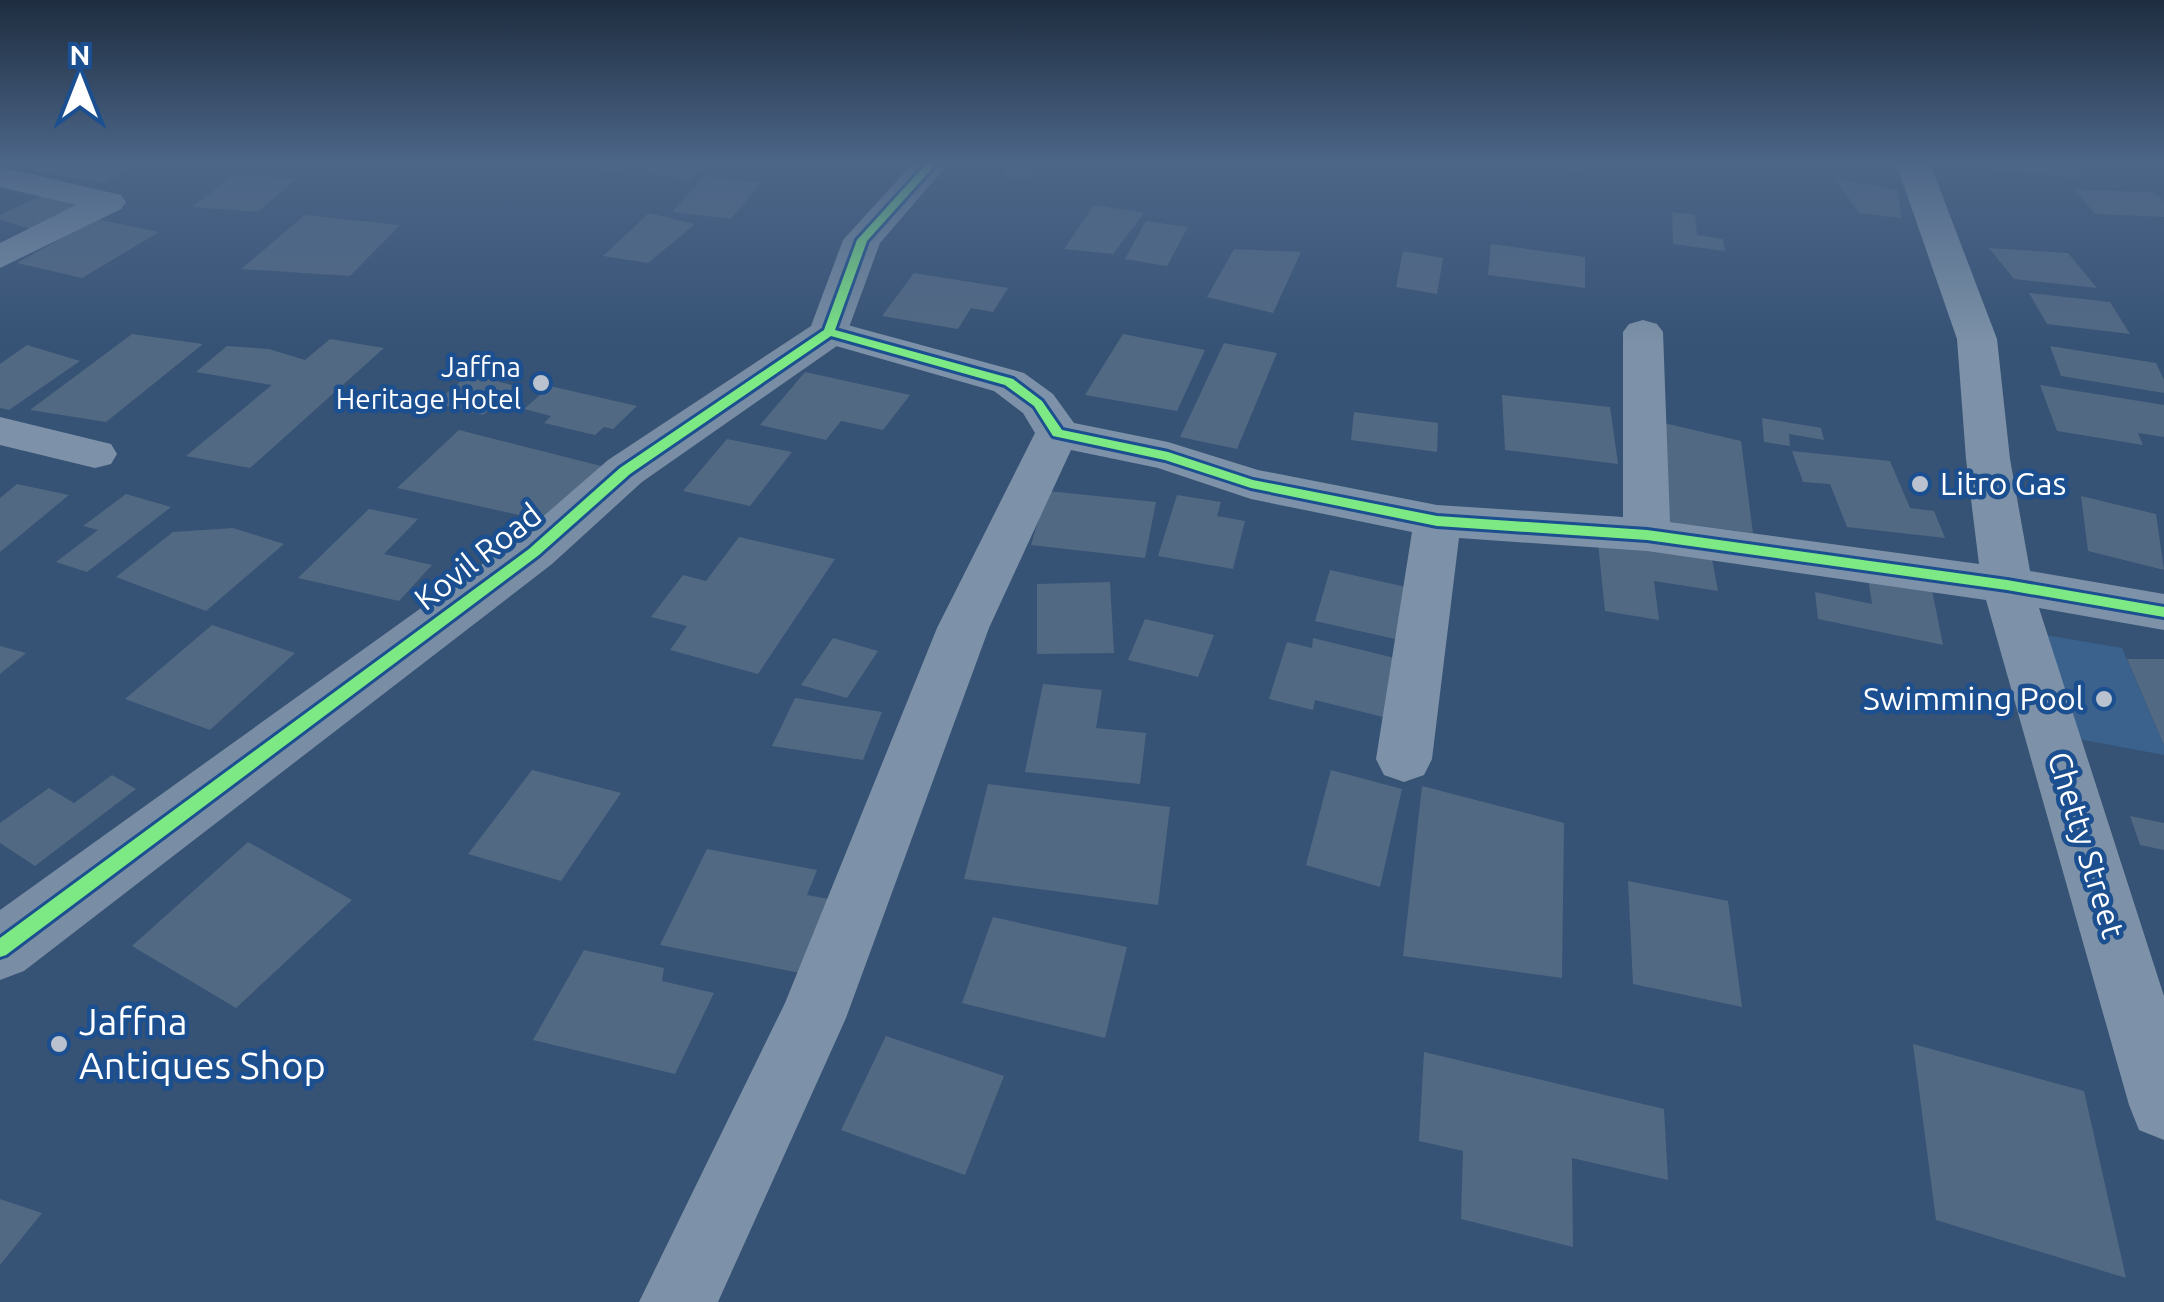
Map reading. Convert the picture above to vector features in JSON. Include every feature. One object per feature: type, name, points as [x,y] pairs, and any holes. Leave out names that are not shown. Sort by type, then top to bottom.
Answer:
[{"type":"street","points":[[0,257],[66,224]]},
{"type":"street","points":[[678,1302],[812,1018],[964,628],[1057,433],[1049,414],[1034,396],[1009,382],[829,332],[862,240],[877,224]]},
{"type":"street","name":"Chetty Street","points":[[1935,224],[1977,339],[1988,459],[2007,585],[2142,960],[2164,1105]]},
{"type":"street","name":"Kovil Road","points":[[0,949],[534,552],[625,471],[829,332]]},
{"type":"street","points":[[1644,332],[1647,535]]},
{"type":"street","points":[[0,431],[95,454]]},
{"type":"street","points":[[1057,433],[1168,456],[1251,484],[1438,521],[1647,535],[2007,585],[2164,612]]},
{"type":"street","points":[[1404,759],[1438,521]]},
{"type":"water","name":"Swimming Pool","points":[[2040,634],[2122,648],[2164,745],[2164,755],[2078,739]]},
{"type":"building","points":[[13,224],[52,224],[38,231]]},
{"type":"building","points":[[87,224],[119,224],[159,232],[82,278],[17,263]]},
{"type":"building","points":[[295,224],[400,225],[350,276],[241,269]]},
{"type":"building","points":[[637,224],[695,224],[648,263],[603,256]]},
{"type":"building","points":[[1081,224],[1136,224],[1113,254],[1064,249]]},
{"type":"building","points":[[1144,224],[1188,227],[1167,266],[1125,259]]},
{"type":"building","points":[[1672,224],[1696,224],[1697,235],[1723,239],[1725,251],[1673,244]]},
{"type":"building","points":[[1491,244],[1585,257],[1585,288],[1488,275]]},
{"type":"building","points":[[1989,248],[2068,253],[2097,288],[2014,279]]},
{"type":"building","points":[[1234,249],[1301,252],[1273,313],[1207,297]]},
{"type":"building","points":[[1403,251],[1443,258],[1437,294],[1396,287]]},
{"type":"building","points":[[914,273],[1008,288],[993,312],[971,308],[958,329],[882,316]]},
{"type":"building","points":[[2029,293],[2110,302],[2130,334],[2047,324]]},
{"type":"building","points":[[132,334],[203,344],[106,422],[30,410]]},
{"type":"building","points":[[1123,334],[1205,350],[1177,411],[1085,395]]},
{"type":"building","points":[[330,339],[384,348],[250,468],[186,456],[272,385],[196,372],[227,346],[269,349],[305,360]]},
{"type":"building","points":[[1224,343],[1277,353],[1237,449],[1180,437]]},
{"type":"building","points":[[27,345],[80,361],[9,410],[0,408],[0,364]]},
{"type":"building","points":[[2050,346],[2156,363],[2164,380],[2164,393],[2061,376]]},
{"type":"building","points":[[805,372],[910,395],[883,430],[841,421],[826,440],[760,425]]},
{"type":"building","points":[[469,374],[516,386],[483,415],[435,403]]},
{"type":"building","points":[[2040,385],[2164,405],[2164,437],[2138,433],[2143,445],[2057,431]]},
{"type":"building","name":"Jaffna Heritage Hotel","points":[[550,386],[637,406],[613,429],[604,427],[595,435],[544,423],[551,416],[524,409]]},
{"type":"building","points":[[1502,395],[1610,407],[1618,464],[1505,450]]},
{"type":"building","points":[[1354,412],[1438,423],[1437,452],[1351,440]]},
{"type":"building","points":[[1762,418],[1821,428],[1824,440],[1789,434],[1790,446],[1764,442]]},
{"type":"building","points":[[1664,423],[1741,441],[1753,533],[1663,521]]},
{"type":"building","points":[[459,430],[605,467],[542,520],[397,488]]},
{"type":"building","points":[[727,439],[792,452],[750,506],[683,491]]},
{"type":"building","points":[[1792,451],[1890,461],[1910,508],[1934,511],[1945,538],[1847,527],[1830,484],[1803,482]]},
{"type":"building","points":[[17,484],[69,495],[0,552],[0,498]]},
{"type":"building","points":[[1047,491],[1156,502],[1145,558],[1031,545]]},
{"type":"building","points":[[126,494],[171,507],[87,572],[56,562],[98,530],[83,526]]},
{"type":"building","points":[[1177,495],[1221,502],[1217,516],[1245,521],[1233,569],[1158,556]]},
{"type":"building","points":[[2081,496],[2156,514],[2164,570],[2088,551]]},
{"type":"building","points":[[369,509],[418,519],[384,554],[432,565],[399,601],[298,578]]},
{"type":"building","points":[[233,528],[284,544],[206,611],[116,577],[173,532]]},
{"type":"building","points":[[739,537],[835,559],[758,674],[670,650],[687,626],[651,617],[683,575],[706,581]]},
{"type":"building","points":[[1598,543],[1712,559],[1718,591],[1654,581],[1659,620],[1605,611]]},
{"type":"building","points":[[1330,570],[1406,587],[1395,639],[1315,621]]},
{"type":"building","points":[[1868,578],[1932,590],[1943,645],[1818,619],[1815,592],[1872,604]]},
{"type":"building","points":[[1110,582],[1114,653],[1037,654],[1037,584]]},
{"type":"building","points":[[1145,619],[1214,635],[1198,677],[1128,660]]},
{"type":"building","points":[[212,625],[295,653],[210,730],[125,699]]},
{"type":"building","points":[[833,638],[878,651],[847,698],[801,685]]},
{"type":"building","points":[[1313,638],[1407,661],[1395,720],[1315,700],[1313,710],[1269,699],[1287,642],[1312,648]]},
{"type":"building","points":[[0,646],[26,653],[0,674]]},
{"type":"building","points":[[2127,659],[2164,659],[2164,745]]},
{"type":"building","points":[[1043,684],[1102,690],[1096,728],[1146,733],[1140,784],[1025,772]]},
{"type":"building","points":[[795,698],[882,712],[863,760],[772,746]]},
{"type":"building","points":[[532,770],[621,793],[561,881],[468,854]]},
{"type":"building","points":[[1331,770],[1402,789],[1380,887],[1306,865]]},
{"type":"building","points":[[112,775],[136,789],[35,866],[0,843],[0,823],[49,788],[74,803]]},
{"type":"building","points":[[988,784],[1170,807],[1158,905],[964,879]]},
{"type":"building","points":[[1422,786],[1564,823],[1562,978],[1403,956]]},
{"type":"building","points":[[2130,816],[2164,823],[2164,850],[2140,845]]},
{"type":"building","points":[[248,842],[352,900],[236,1008],[132,946]]},
{"type":"building","points":[[707,849],[817,870],[807,895],[835,900],[805,974],[660,945]]},
{"type":"building","points":[[1628,881],[1728,901],[1742,1007],[1633,984]]},
{"type":"building","points":[[993,917],[1127,947],[1105,1038],[962,1003]]},
{"type":"building","points":[[584,950],[664,968],[662,981],[714,993],[675,1074],[533,1040]]},
{"type":"building","points":[[886,1036],[1004,1076],[965,1175],[841,1130]]},
{"type":"building","points":[[1913,1044],[2084,1091],[2126,1278],[1936,1220]]},
{"type":"building","points":[[1424,1052],[1664,1109],[1668,1180],[1572,1158],[1573,1247],[1461,1219],[1463,1151],[1419,1141]]},
{"type":"building","points":[[0,1199],[42,1213],[0,1265]]},
{"type":"cycle path","points":[[0,949],[534,552],[625,471],[829,332],[862,240],[877,224]]},
{"type":"cycle path","points":[[829,332],[1009,382],[1038,403],[1057,433],[1168,456],[1251,484],[1437,521],[1647,535],[2007,585],[2164,612]]},
{"type":"place","name":"Jaffna Heritage Hotel","points":[[541,383]]},
{"type":"place","name":"Litro Gas","points":[[1920,484]]},
{"type":"place","name":"Swimming Pool","points":[[2104,699]]},
{"type":"place","name":"Jaffna Antiques Shop","points":[[59,1044]]}]
